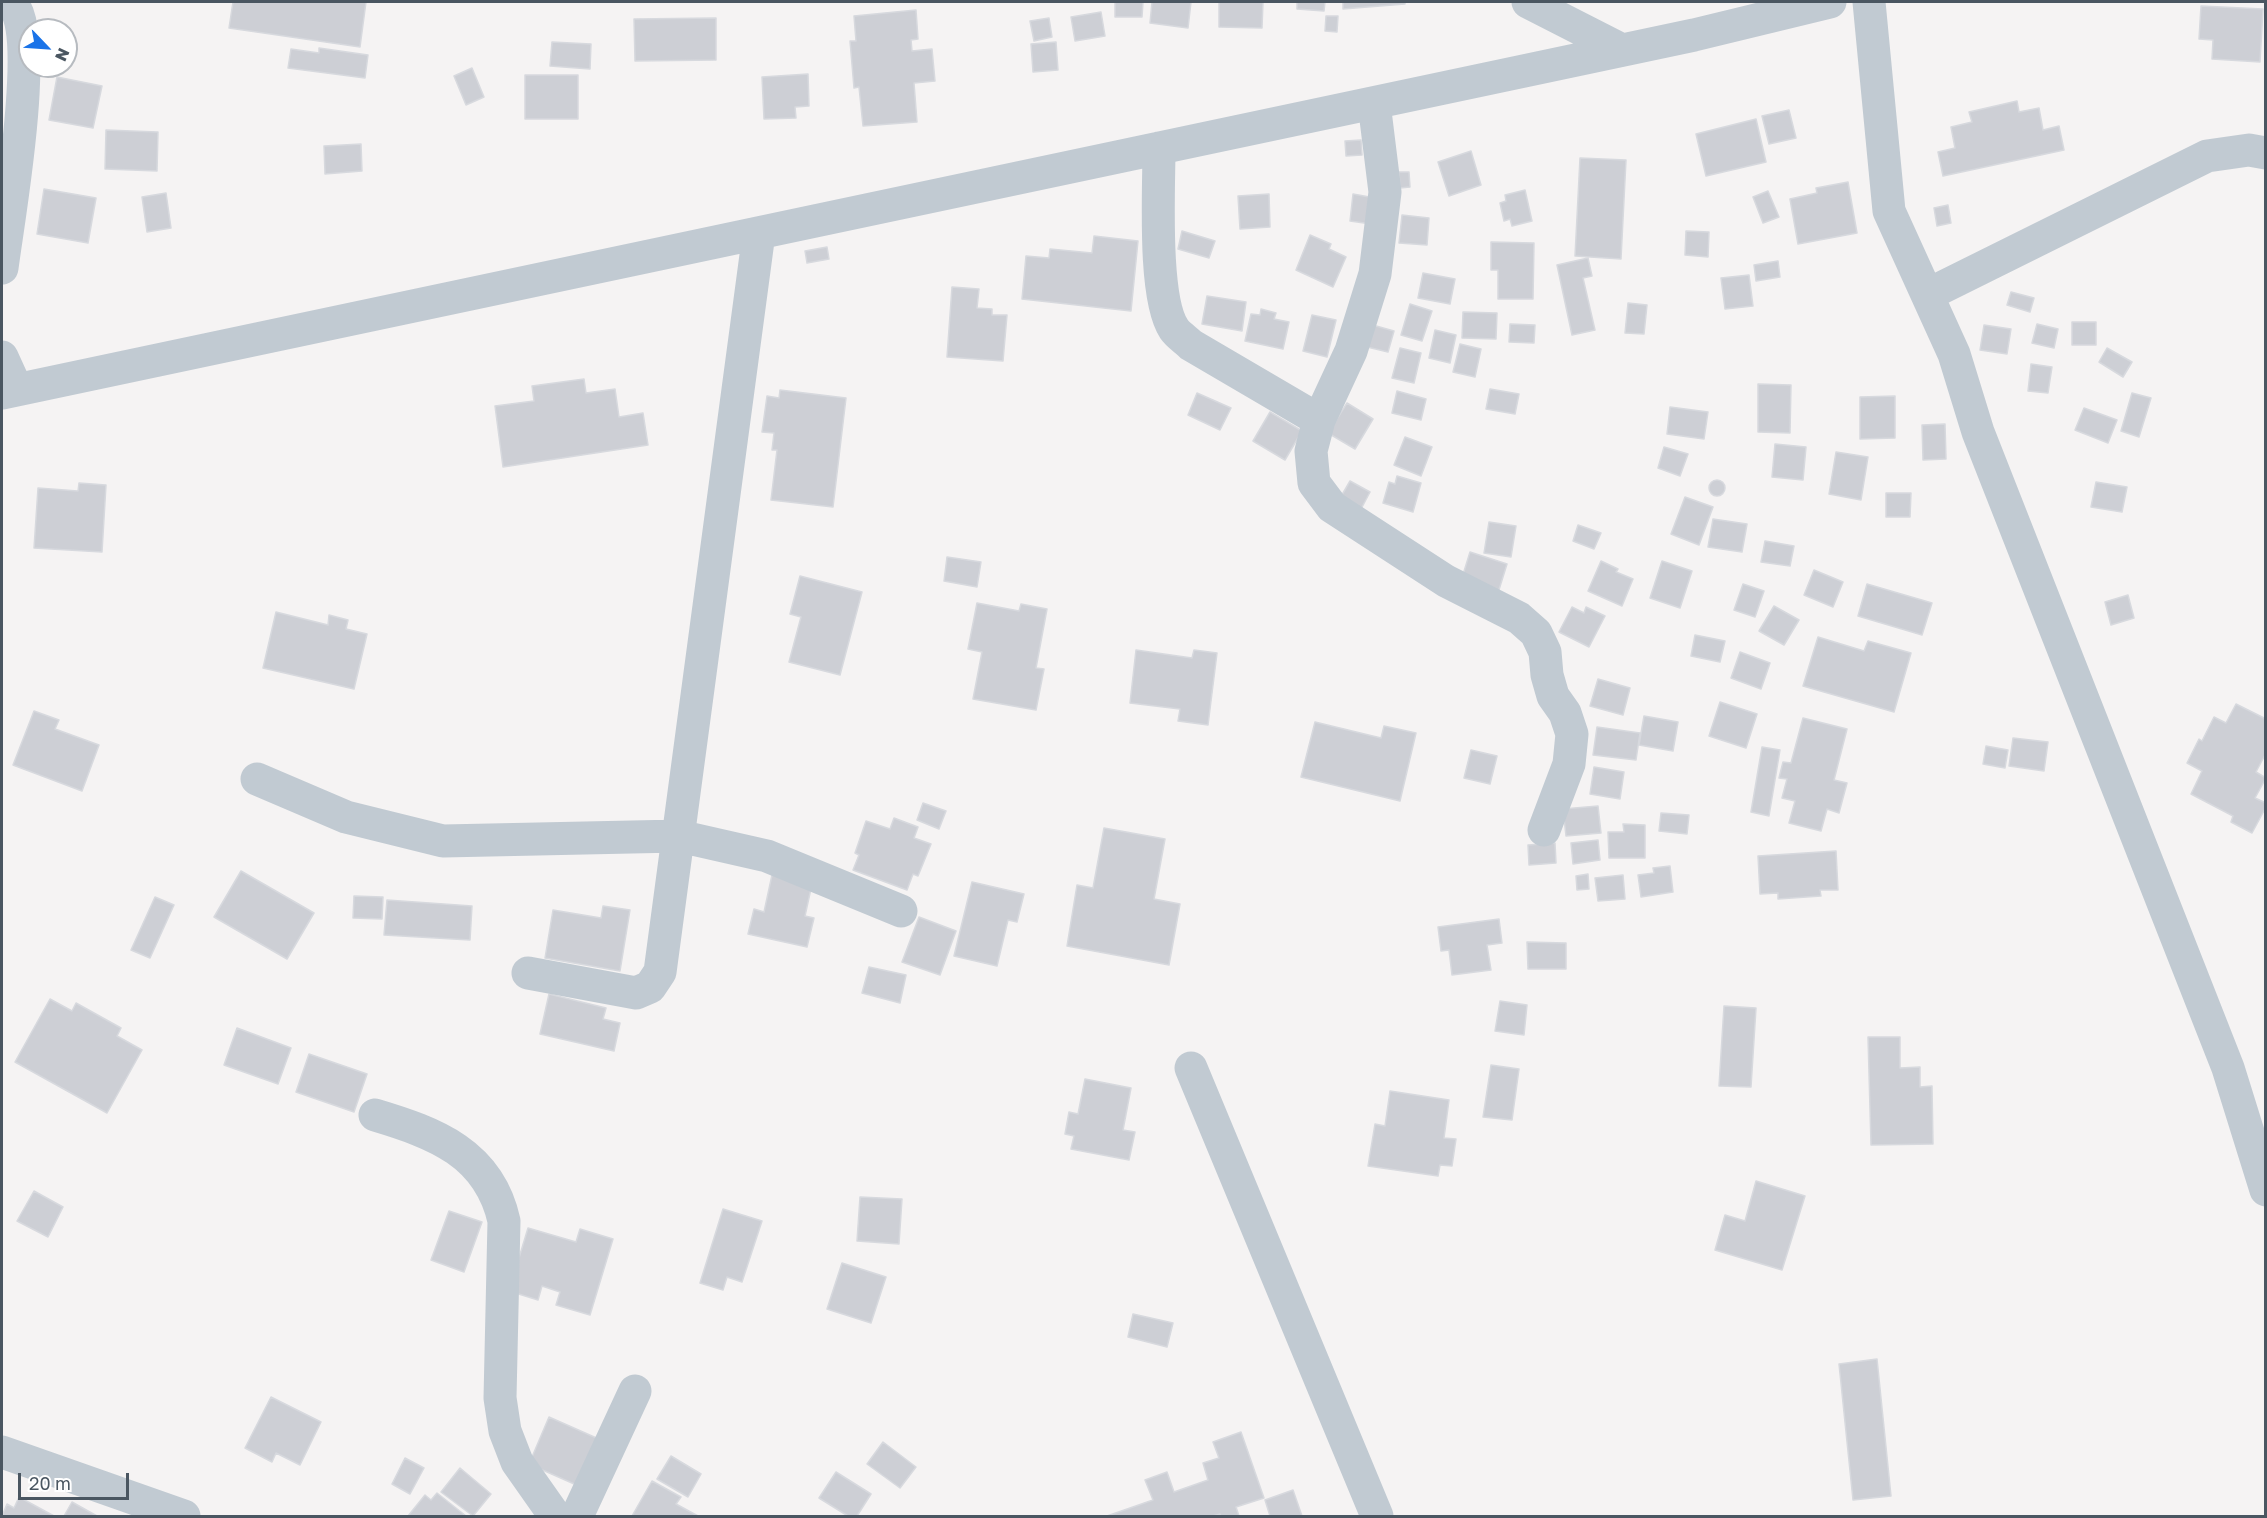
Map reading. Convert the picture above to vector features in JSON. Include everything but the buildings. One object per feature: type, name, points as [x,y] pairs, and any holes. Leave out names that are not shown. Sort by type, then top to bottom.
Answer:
[{"type":"street","points":[[2,268],[25,80],[20,19],[11,2]]},
{"type":"street","points":[[1528,2],[1622,50]]},
{"type":"street","points":[[2,357],[9,391],[1374,103],[1622,50],[1830,2]]},
{"type":"street","points":[[1869,2],[1889,211],[1906,252],[1929,294],[1954,354],[1978,432],[2228,1068],[2265,1190]]},
{"type":"street","points":[[1374,103],[1385,192],[1375,274],[1351,351],[1319,420],[1311,451],[1314,483],[1332,507],[1446,581],[1519,618],[1536,633],[1545,652],[1547,675],[1553,696],[1565,713],[1572,734],[1569,764],[1544,830]]},
{"type":"street","points":[[1159,148],[1161,286],[1165,310],[1174,330],[1191,345],[1319,420]]},
{"type":"street","points":[[1929,294],[2206,156],[2249,150],[2265,153]]},
{"type":"street","points":[[528,974],[636,993],[650,987],[660,972],[759,233]]},
{"type":"street","points":[[257,779],[346,817],[443,841],[680,836],[767,856],[901,911]]},
{"type":"street","points":[[1191,1068],[1377,1516]]},
{"type":"street","points":[[375,1115],[419,1128],[440,1138],[471,1161],[489,1179],[499,1199],[504,1221],[500,1398],[505,1431],[517,1462],[555,1516]]},
{"type":"street","points":[[576,1516],[635,1391]]},
{"type":"street","points":[[2,1452],[184,1516]]}]
